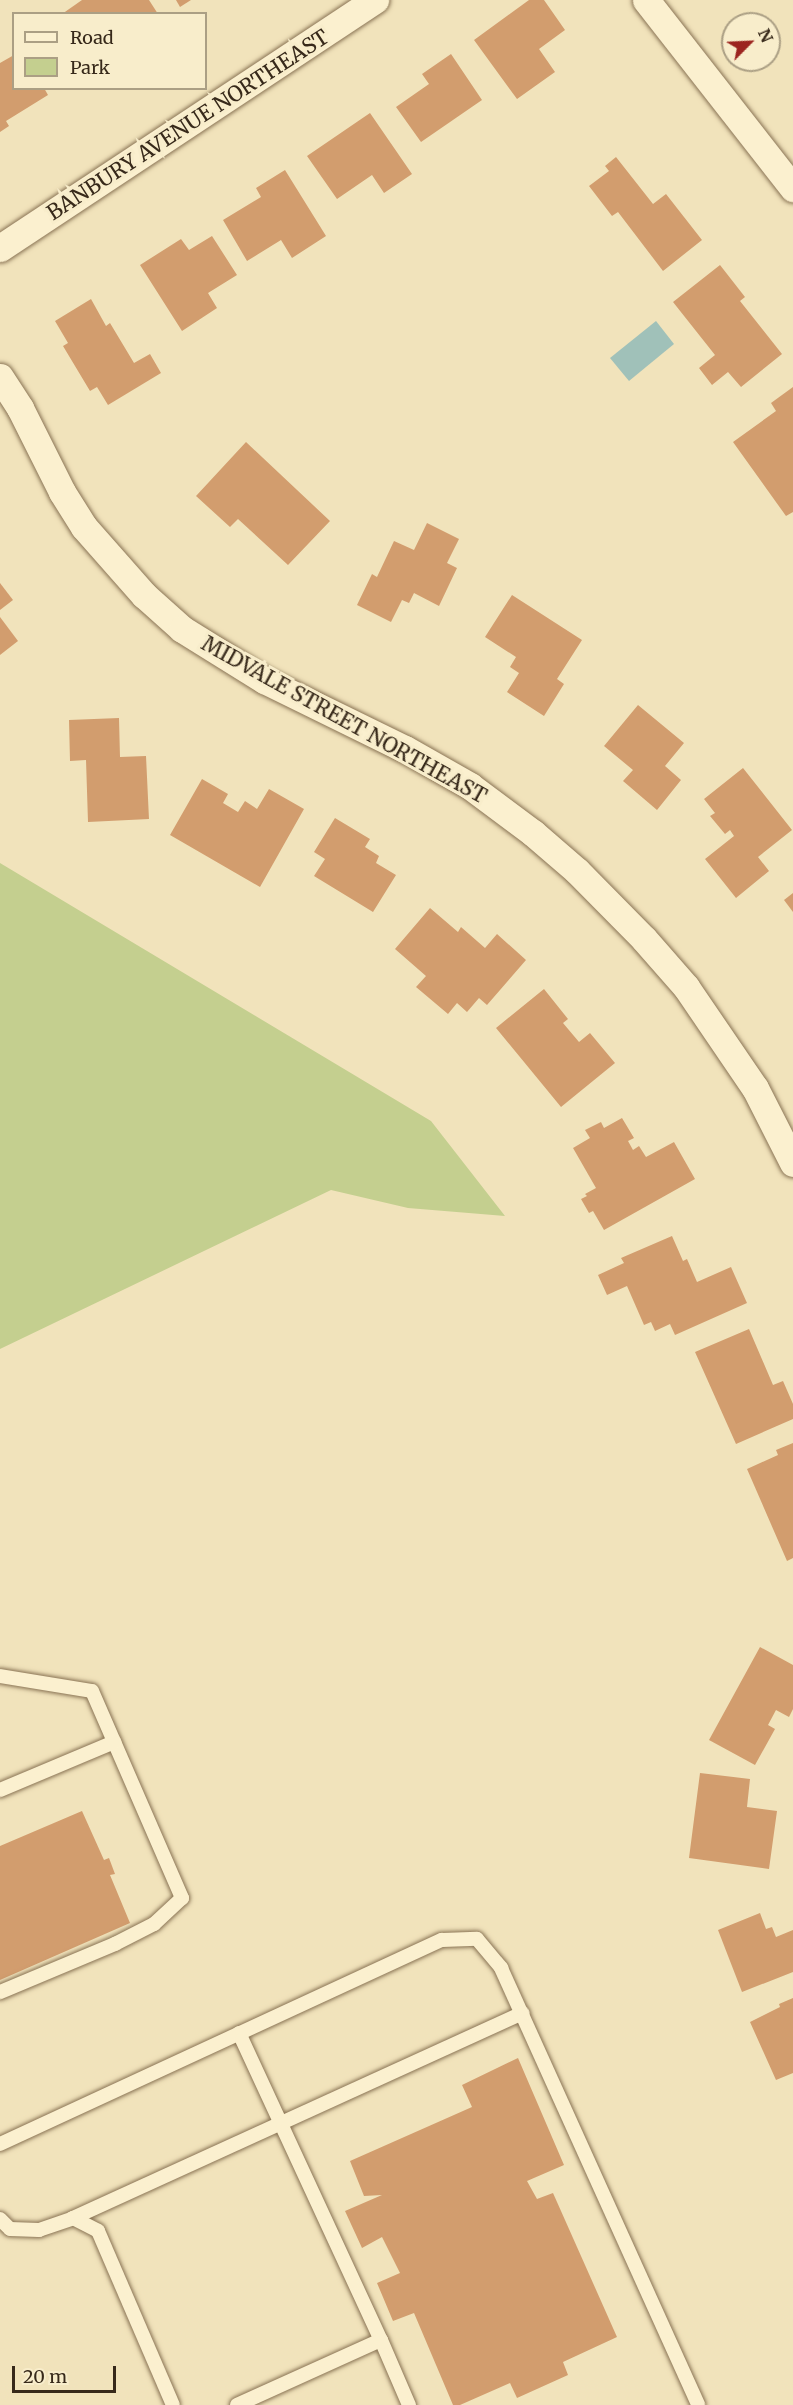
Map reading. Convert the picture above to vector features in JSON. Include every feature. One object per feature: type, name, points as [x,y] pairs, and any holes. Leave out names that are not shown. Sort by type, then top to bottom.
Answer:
[{"type":"street","name":"BANBURY AVENUE NORTHEAST","points":[[0,248],[375,0]]},
{"type":"street","points":[[646,0],[793,188]]},
{"type":"street","name":"MIDVALE STREET NORTHEAST","points":[[0,377],[20,408],[62,492],[84,527],[144,595],[182,629],[264,680],[405,749],[470,786],[533,833],[578,871],[644,939],[686,987],[755,1088],[793,1163]]},
{"type":"lane","points":[[0,1676],[92,1691],[182,1898],[154,1924],[0,1992]]},
{"type":"lane","points":[[0,1685],[15,1679]]},
{"type":"lane","points":[[0,1790],[114,1742]]},
{"type":"lane","points":[[0,2144],[442,1940],[477,1939],[501,1968],[698,2405]]},
{"type":"lane","points":[[0,2219],[10,2229],[39,2230],[73,2218],[522,2013]]},
{"type":"lane","points":[[239,2033],[409,2405]]},
{"type":"lane","points":[[73,2218],[98,2231],[173,2405]]},
{"type":"lane","points":[[237,2405],[381,2340]]},
{"type":"green space","points":[[0,863],[431,1121],[505,1216],[408,1208],[331,1190],[0,1349]]},
{"type":"water","points":[[656,321],[674,344],[629,381],[610,358]]},
{"type":"building","points":[[82,0],[149,0],[157,12],[65,12]]},
{"type":"building","points":[[176,0],[191,0],[180,7]]},
{"type":"building","points":[[529,0],[544,0],[565,30],[539,49],[555,72],[517,99],[474,40]]},
{"type":"building","points":[[451,54],[482,100],[421,142],[396,107],[429,84],[422,74]]},
{"type":"building","points":[[12,56],[12,90],[45,90],[48,95],[6,121],[9,126],[0,132],[0,63]]},
{"type":"building","points":[[370,113],[412,174],[384,193],[372,175],[337,199],[307,156]]},
{"type":"building","points":[[616,157],[653,204],[666,194],[702,240],[663,271],[618,212],[612,216],[589,186],[609,171],[605,166]]},
{"type":"building","points":[[285,170],[326,236],[292,258],[281,240],[247,261],[223,220],[261,197],[256,188]]},
{"type":"building","points":[[212,236],[237,275],[208,293],[217,308],[182,331],[140,265],[181,239],[189,250]]},
{"type":"building","points":[[720,265],[745,297],[740,301],[782,354],[741,387],[728,372],[712,385],[699,368],[715,355],[673,302]]},
{"type":"building","points":[[91,299],[106,326],[110,323],[134,363],[150,354],[161,373],[108,405],[97,387],[90,391],[63,346],[68,343],[55,321]]},
{"type":"building","points":[[793,387],[793,512],[786,516],[733,442],[776,411],[771,403]]},
{"type":"building","points":[[246,442],[330,521],[288,565],[238,519],[230,527],[196,496]]},
{"type":"building","points":[[427,523],[459,539],[447,563],[457,568],[439,606],[414,593],[409,603],[402,600],[391,622],[357,605],[372,574],[377,577],[394,541],[414,550]]},
{"type":"building","points":[[0,583],[13,600],[0,610]]},
{"type":"building","points":[[512,595],[582,640],[557,679],[564,684],[544,716],[507,692],[519,673],[510,667],[516,657],[485,637]]},
{"type":"building","points":[[0,617],[18,641],[0,655]]},
{"type":"building","points":[[638,705],[684,743],[665,766],[681,780],[657,810],[623,781],[633,770],[604,746]]},
{"type":"building","points":[[119,718],[120,757],[146,756],[149,819],[88,822],[86,760],[70,761],[69,720]]},
{"type":"building","points":[[743,768],[792,830],[758,857],[769,871],[736,898],[705,859],[734,836],[730,830],[725,834],[710,816],[715,813],[704,799]]},
{"type":"building","points":[[202,779],[228,794],[223,803],[238,812],[245,801],[257,809],[269,789],[304,809],[260,887],[170,835]]},
{"type":"building","points":[[335,818],[370,839],[365,847],[379,856],[376,863],[396,875],[373,912],[314,876],[325,859],[314,852]]},
{"type":"building","points":[[793,893],[793,912],[784,900]]},
{"type":"building","points":[[430,908],[458,932],[461,927],[485,948],[497,934],[526,960],[487,1005],[479,998],[467,1012],[457,1003],[448,1014],[416,987],[426,976],[395,949]]},
{"type":"building","points":[[544,989],[568,1019],[563,1023],[579,1042],[590,1033],[615,1063],[561,1107],[496,1028]]},
{"type":"building","points":[[622,1118],[634,1138],[628,1141],[633,1150],[639,1146],[646,1157],[674,1142],[695,1179],[604,1230],[593,1211],[589,1213],[581,1199],[596,1188],[573,1148],[590,1138],[585,1130],[601,1122],[604,1128]]},
{"type":"building","points":[[672,1236],[683,1261],[687,1259],[697,1282],[731,1267],[747,1303],[675,1335],[670,1324],[655,1331],[651,1322],[644,1325],[627,1286],[607,1295],[598,1275],[624,1263],[621,1258]]},
{"type":"building","points":[[749,1329],[773,1385],[783,1381],[793,1404],[793,1419],[736,1444],[695,1352]]},
{"type":"building","points":[[793,1443],[793,1558],[787,1561],[747,1469],[778,1455],[776,1450]]},
{"type":"building","points":[[760,1647],[793,1665],[793,1709],[789,1717],[776,1710],[768,1725],[775,1729],[755,1765],[709,1740]]},
{"type":"building","points":[[700,1773],[750,1779],[747,1807],[777,1811],[769,1869],[689,1858]]},
{"type":"building","points":[[82,1811],[104,1860],[109,1858],[115,1874],[110,1875],[130,1923],[0,1980],[0,1846]]},
{"type":"building","points":[[760,1913],[766,1929],[772,1927],[776,1937],[793,1930],[793,1972],[742,1992],[718,1930]]},
{"type":"building","points":[[793,1998],[793,2073],[776,2080],[750,2022]]},
{"type":"building","points":[[518,2058],[564,2165],[527,2181],[537,2199],[553,2193],[617,2337],[563,2362],[568,2375],[517,2398],[510,2383],[460,2405],[453,2405],[414,2313],[393,2321],[377,2283],[400,2273],[382,2237],[362,2248],[345,2211],[382,2195],[364,2196],[350,2161],[472,2107],[462,2085]]}]
